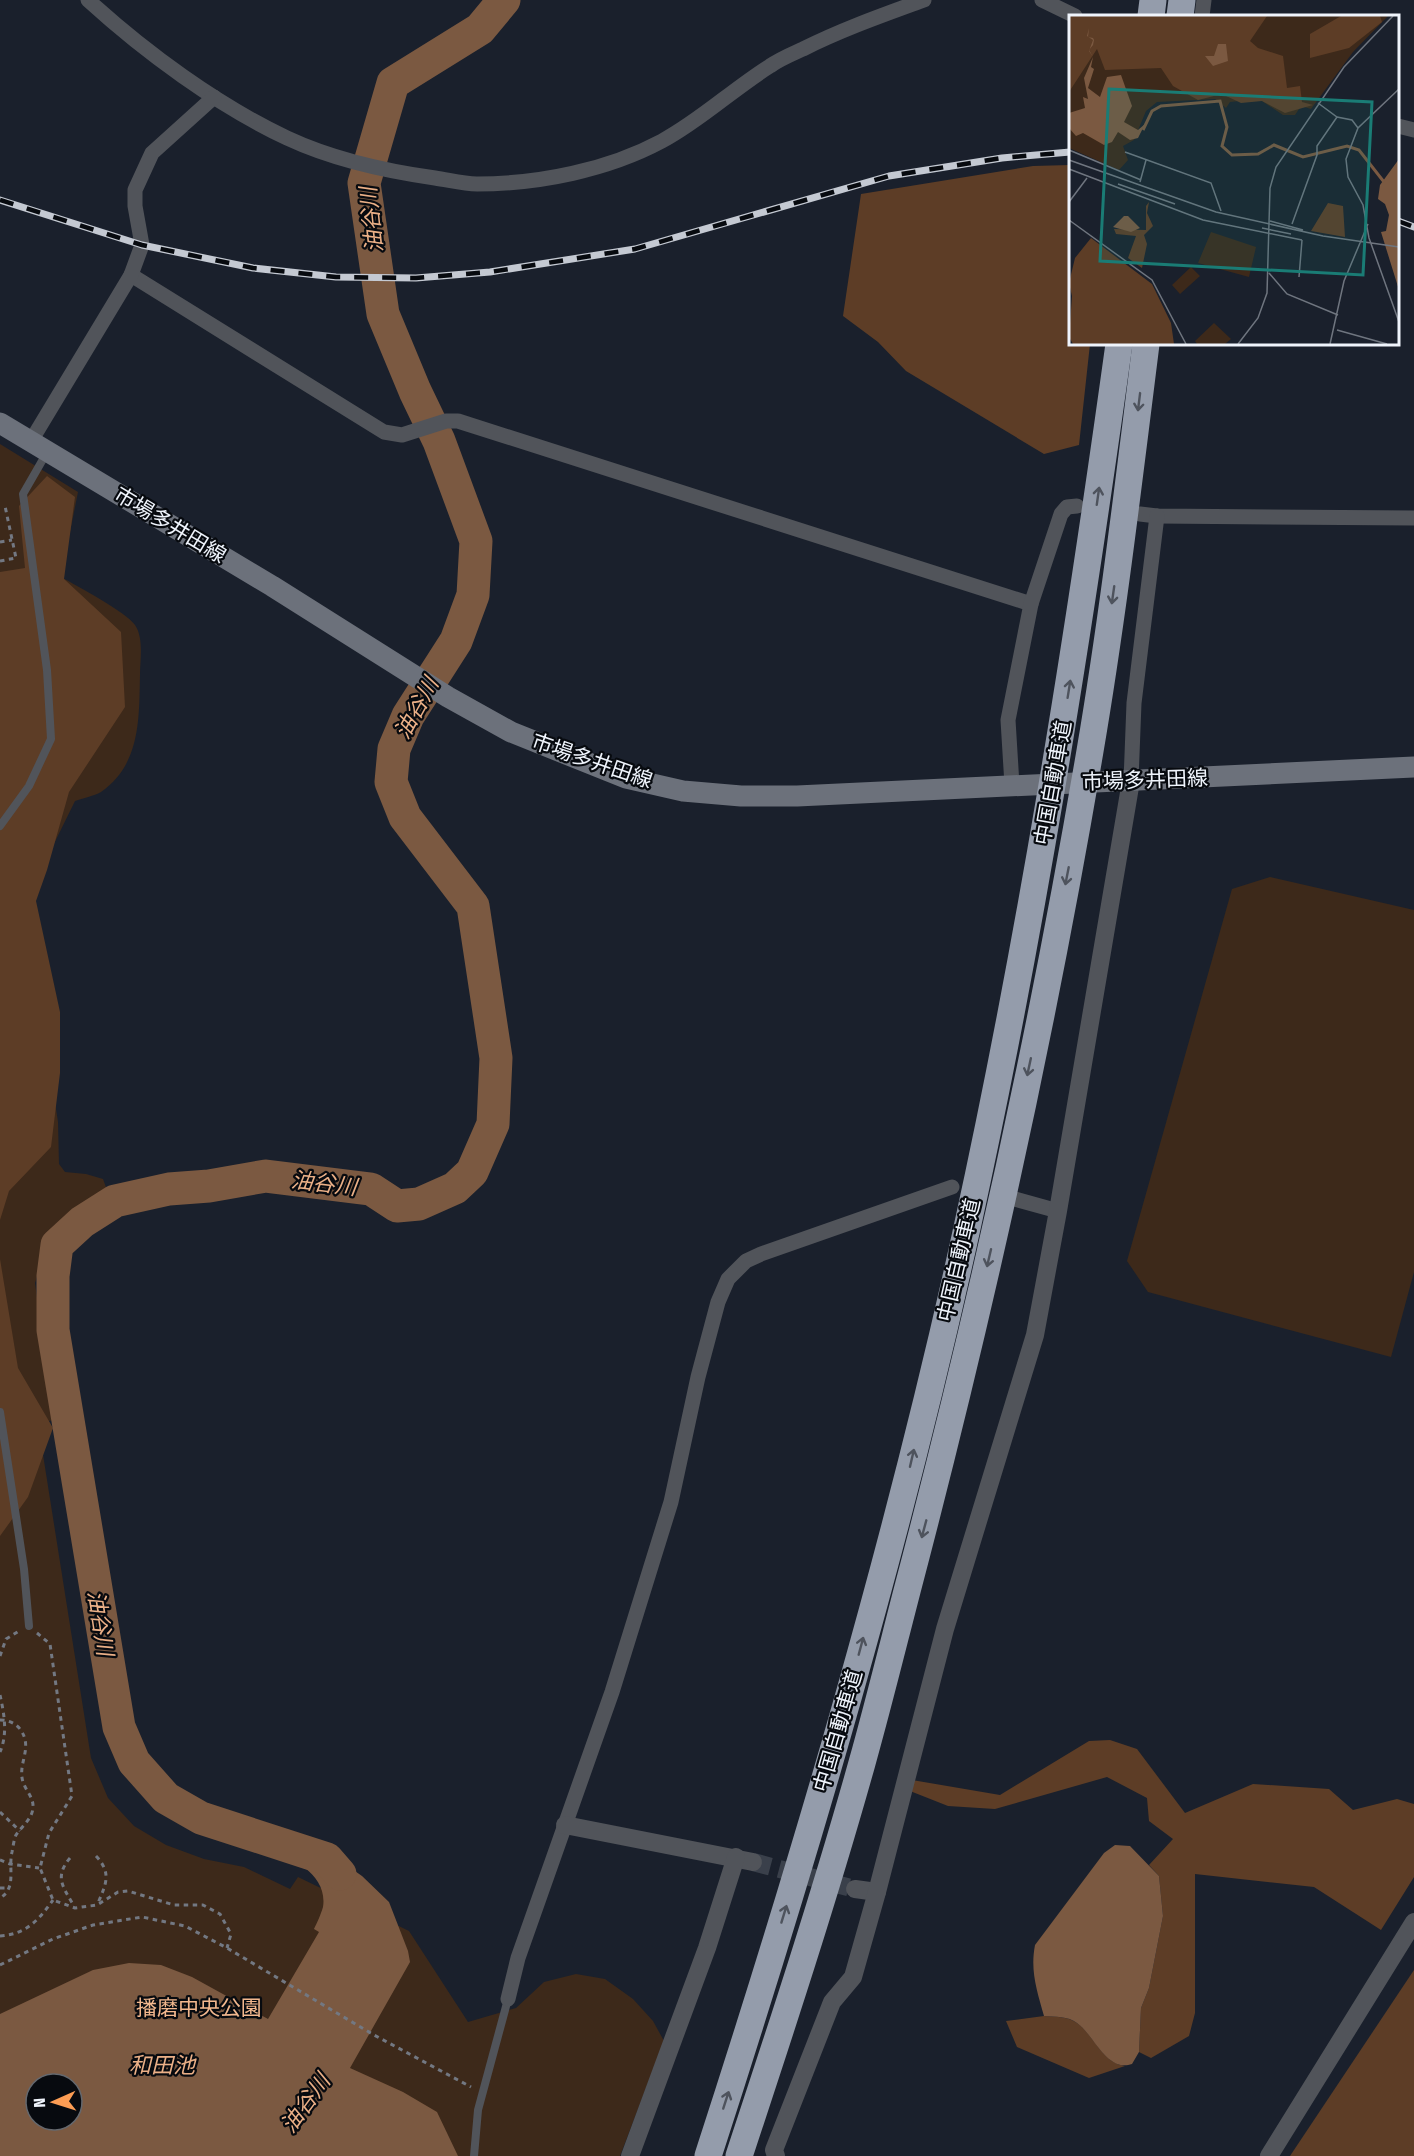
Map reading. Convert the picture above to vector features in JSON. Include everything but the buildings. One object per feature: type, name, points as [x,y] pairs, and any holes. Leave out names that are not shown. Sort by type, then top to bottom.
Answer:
[{"type":"highway","points":[[1151,15],[1153,0]]},
{"type":"highway","points":[[1180,15],[1182,0]]},
{"type":"highway","name":"中国自動車道","points":[[708,2156],[755,2012],[834,1747],[909,1472],[966,1230],[1014,997],[1060,747],[1119,345]]},
{"type":"highway","name":"中国自動車道","points":[[740,2156],[786,2014],[862,1763],[936,1483],[994,1239],[1043,1000],[1090,750],[1123,526],[1146,345]]},
{"type":"main road","name":"市場多井田線","points":[[0,423],[448,697],[511,732],[626,778],[683,791],[741,796],[797,796],[1414,767]]},
{"type":"street","points":[[88,0],[118,28],[214,97],[288,138],[357,163],[387,171],[476,184],[537,180],[580,171],[623,158],[663,140],[771,65],[843,29],[924,0]]},
{"type":"street","points":[[1042,0],[1073,15]]},
{"type":"street","points":[[1202,15],[1204,0]]},
{"type":"street","points":[[39,446],[130,275],[142,245],[135,206],[135,190],[152,153],[214,97]]},
{"type":"street","points":[[1399,126],[1414,130]]},
{"type":"street","points":[[130,275],[384,432],[402,435],[446,421],[458,421],[1031,604]]},
{"type":"street","points":[[1012,785],[1008,720],[1031,604],[1061,513],[1066,507],[1077,506]]},
{"type":"street","points":[[1140,514],[1414,518]]},
{"type":"street","points":[[776,2156],[774,2150],[832,2002],[853,1977],[945,1629],[1035,1335],[1131,781],[1134,703],[1157,516]]},
{"type":"street","points":[[508,2000],[518,1958],[612,1692],[671,1502],[706,1345],[718,1302],[728,1279],[746,1261],[761,1254],[952,1187]]},
{"type":"street","points":[[1011,1198],[1058,1211]]},
{"type":"street","points":[[565,1825],[745,1859],[707,1948],[630,2156]]},
{"type":"street","points":[[855,1889],[877,1892]]},
{"type":"street","points":[[1269,2156],[1414,1922]]},
{"type":"lane","points":[[0,826],[29,786],[51,739],[47,670],[23,494],[39,446]]},
{"type":"lane","points":[[0,1412],[24,1569],[29,1626]]},
{"type":"lane","points":[[474,2156],[478,2110],[508,2000]]},
{"type":"path","points":[[0,561],[16,558],[4,506]]},
{"type":"path","points":[[0,542],[12,540]]},
{"type":"path","points":[[0,1656],[6,1639],[29,1626],[50,1644],[72,1796],[49,1833],[40,1868],[53,1900],[75,1908],[97,1905],[118,1892],[128,1891],[174,1905],[203,1905],[220,1914],[231,1934],[227,1948]]},
{"type":"path","points":[[0,1695],[5,1720],[3,1746],[0,1752]]},
{"type":"path","points":[[0,1719],[16,1725],[26,1737],[26,1752],[22,1768],[23,1782],[30,1794],[33,1807],[16,1835],[10,1864],[12,1880],[6,1895],[0,1898]]},
{"type":"path","points":[[0,1812],[20,1831]]},
{"type":"path","points":[[96,1856],[105,1866],[107,1879],[97,1905]]},
{"type":"path","points":[[70,1858],[63,1866],[60,1879],[75,1908]]},
{"type":"path","points":[[0,1860],[10,1864],[40,1868]]},
{"type":"path","points":[[0,1888],[9,1888]]},
{"type":"path","points":[[0,1936],[14,1935],[28,1928],[41,1917],[53,1900]]},
{"type":"path","points":[[0,1965],[53,1939],[93,1925],[142,1917],[186,1926],[374,2035],[471,2087]]},
{"type":"green space","name":"播磨中央公園","points":[[0,444],[78,492],[61,577],[122,613],[135,625],[141,643],[138,724],[131,754],[114,781],[101,792],[75,801],[45,862],[22,929],[46,1044],[58,1122],[59,1164],[65,1172],[86,1174],[103,1179],[107,1190],[74,1209],[58,1223],[49,1238],[35,1283],[54,1420],[38,1423],[91,1758],[108,1798],[134,1826],[166,1845],[204,1859],[244,1867],[290,1889],[298,1877],[409,1931],[468,2022],[516,2008],[544,1982],[576,1974],[605,1979],[633,1999],[653,2021],[664,2041],[620,2156],[0,2156]]},
{"type":"green space","points":[[1270,877],[1414,910],[1414,1272],[1391,1357],[1148,1292],[1127,1261],[1232,889]]},
{"type":"shaded area","points":[[1069,165],[1069,345],[1090,345],[1079,445],[1044,454],[906,371],[878,342],[843,316],[861,194],[1033,166]]},
{"type":"shaded area","points":[[47,476],[75,497],[64,579],[121,632],[125,707],[69,792],[36,901],[60,1012],[60,1073],[51,1147],[9,1191],[0,1220],[0,572],[25,568],[19,506]]},
{"type":"shaded area","points":[[0,1259],[18,1368],[53,1428],[28,1497],[0,1536]]},
{"type":"shaded area","points":[[1110,1740],[1137,1749],[1185,1813],[1253,1784],[1329,1789],[1353,1810],[1397,1799],[1414,1804],[1414,1877],[1381,1930],[1314,1887],[1195,1874],[1195,2013],[1189,2036],[1151,2058],[1139,2052],[1141,2008],[1149,1988],[1163,1916],[1159,1876],[1149,1865],[1173,1839],[1149,1821],[1147,1798],[1107,1777],[995,1809],[948,1806],[910,1791],[912,1780],[1000,1795],[1089,1741]]},
{"type":"shaded area","points":[[1414,1970],[1414,2156],[1290,2156]]},
{"type":"shaded area","points":[[1044,2016],[1065,2018],[1077,2023],[1110,2060],[1125,2066],[1089,2078],[1017,2047],[1006,2021]]},
{"type":"water","points":[[1115,1845],[1130,1846],[1159,1876],[1163,1916],[1149,1988],[1141,2008],[1139,2052],[1132,2064],[1123,2065],[1108,2058],[1077,2023],[1061,2017],[1044,2016],[1033,1964],[1035,1945],[1104,1853]]},
{"type":"water","name":"和田池","points":[[270,1846],[329,1853],[362,1876],[389,1902],[410,1962],[350,2068],[403,2092],[437,2112],[458,2156],[0,2156],[0,2014],[93,1970],[129,1963],[161,1965],[192,1977],[268,2019],[319,1932],[314,1929],[323,1907],[320,1886],[307,1869]]},
{"type":"waterway","name":"油谷川","points":[[340,1874],[327,1859],[201,1818],[166,1798],[134,1762],[119,1727],[53,1330],[53,1276],[57,1245],[82,1222],[115,1201],[169,1189],[209,1186],[266,1176],[371,1189],[397,1206],[419,1204],[455,1188],[472,1172],[493,1124],[496,1058],[473,906],[405,817],[391,782],[394,749],[408,716],[456,641],[473,595],[476,541],[439,441],[383,314],[364,183],[393,83],[480,29],[504,0]]},
{"type":"tunnel","points":[[753,1862],[855,1889]]},
{"type":"railway","points":[[0,200],[142,245],[253,268],[336,277],[416,278],[490,272],[635,249],[889,176],[1002,158],[1069,152]]},
{"type":"railway","points":[[1399,221],[1414,227]]}]
